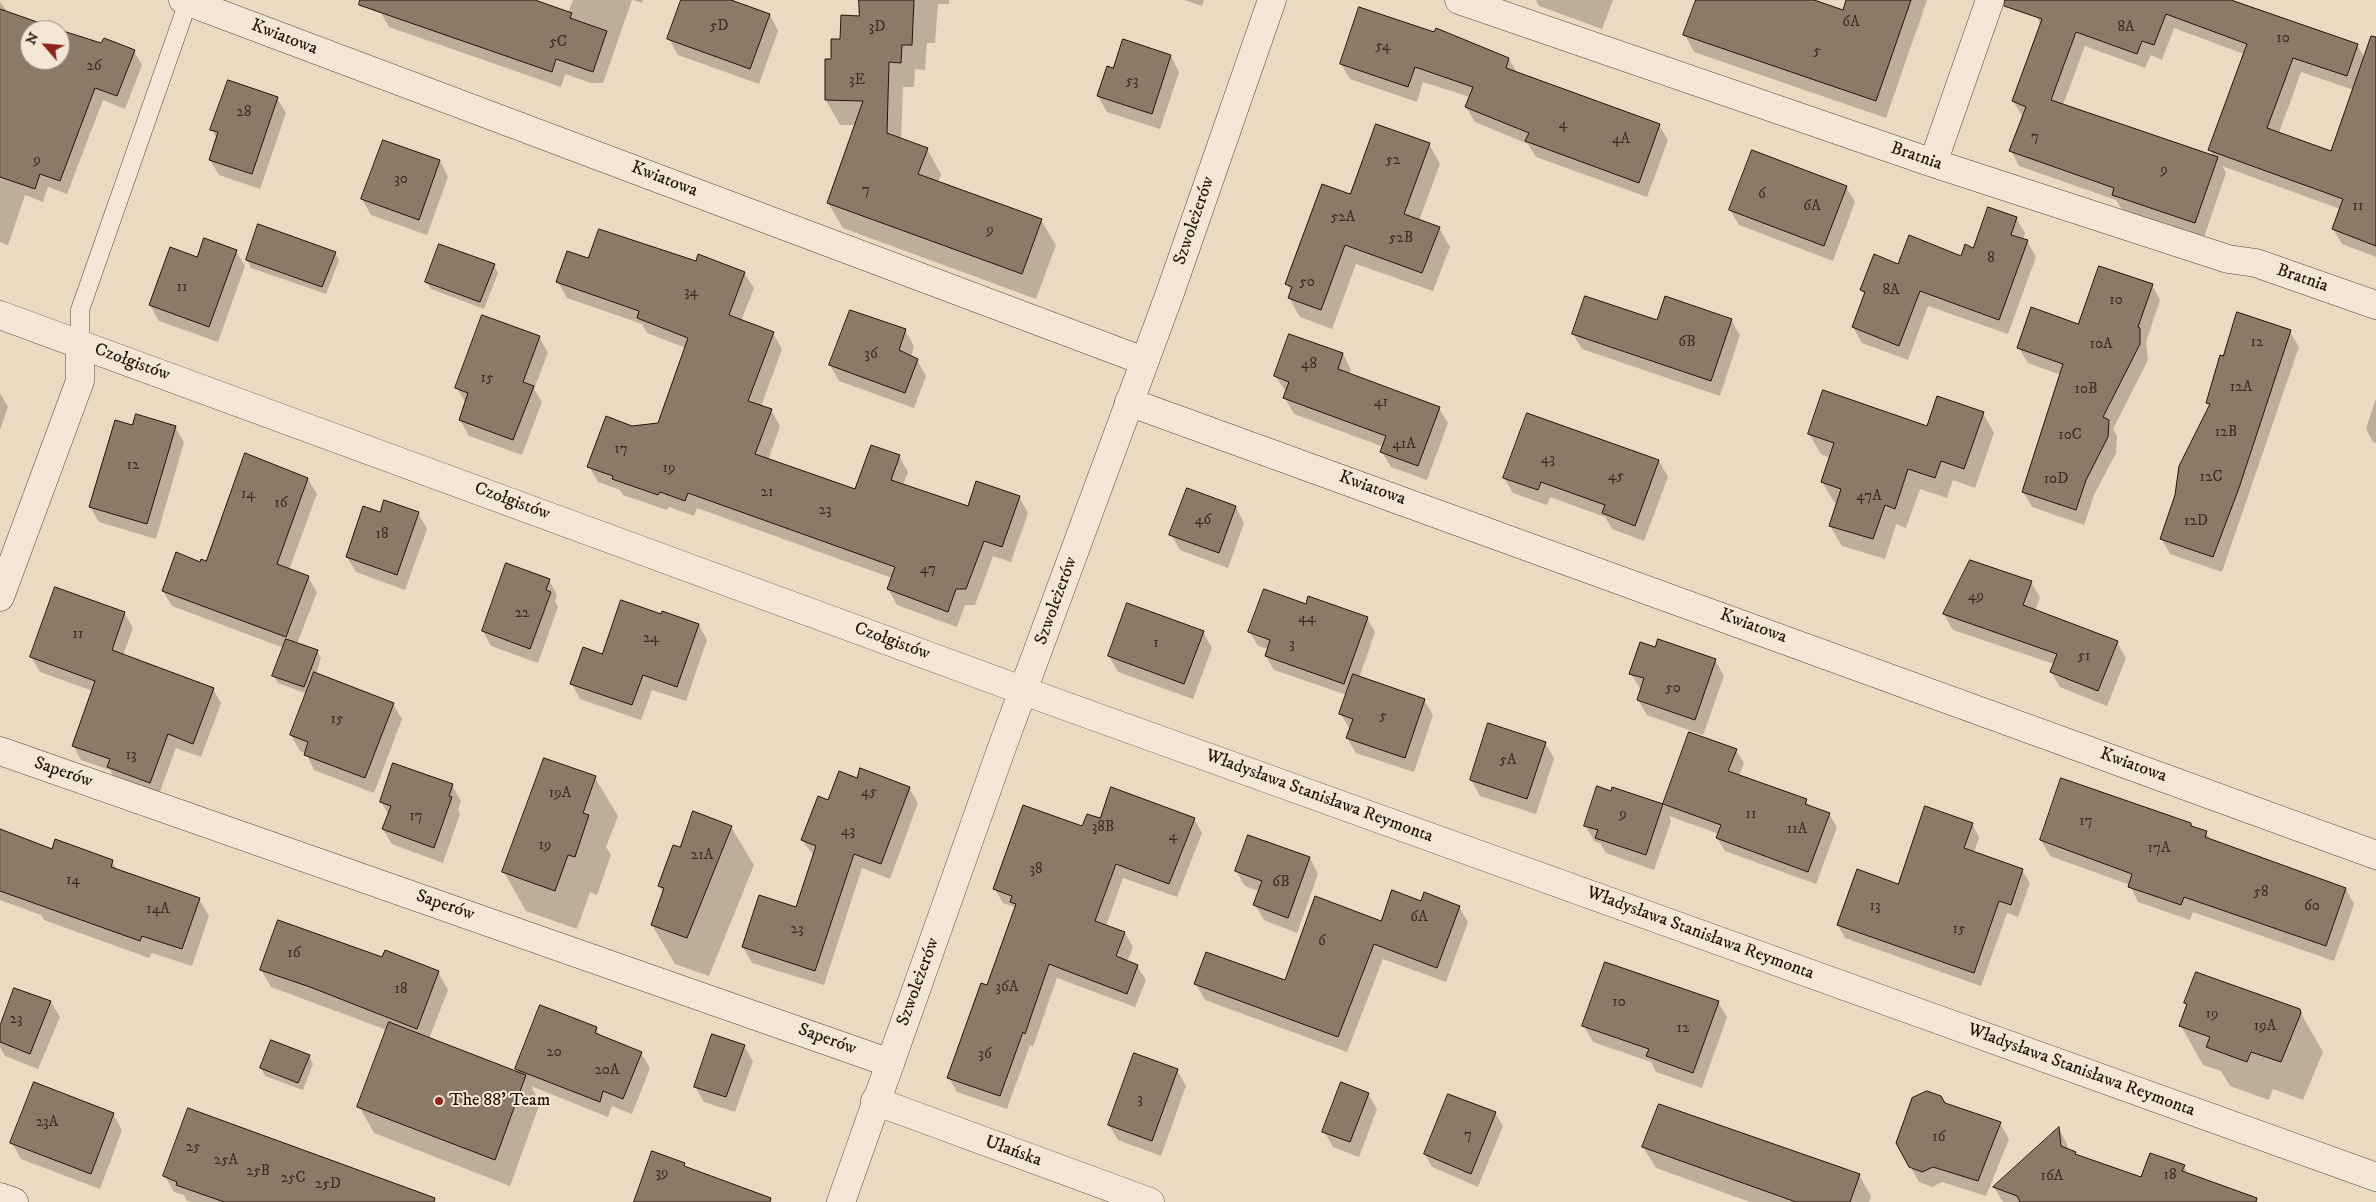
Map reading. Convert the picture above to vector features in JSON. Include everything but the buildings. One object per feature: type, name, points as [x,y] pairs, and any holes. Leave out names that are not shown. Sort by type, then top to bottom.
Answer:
[{"type":"street","name":"Szwoleżerów","points":[[841,1202],[875,1101],[1172,287],[1272,0]]},
{"type":"street","name":"Bratnia","points":[[1459,0],[1933,163],[2228,259],[2256,263],[2376,305]]},
{"type":"street","points":[[1933,163],[1990,0]]},
{"type":"street","name":"Kwiatowa","points":[[186,1],[1144,360]]},
{"type":"street","name":"Czołgistów","points":[[0,315],[1024,690]]},
{"type":"street","points":[[0,597],[80,381],[80,344]]},
{"type":"street","name":"Kwiatowa","points":[[1129,402],[2376,855]]},
{"type":"street","name":"Władysława Stanisława Reymonta","points":[[1024,690],[2376,1177]]},
{"type":"street","name":"Saperów","points":[[0,750],[890,1062]]},
{"type":"street","name":"Ułańska","points":[[875,1101],[1150,1202]]},
{"type":"street","points":[[0,1197],[14,1202]]},
{"type":"lane","points":[[80,344],[80,310],[186,1]]},
{"type":"place","name":"The 88' Team","points":[[439,1101]]}]
